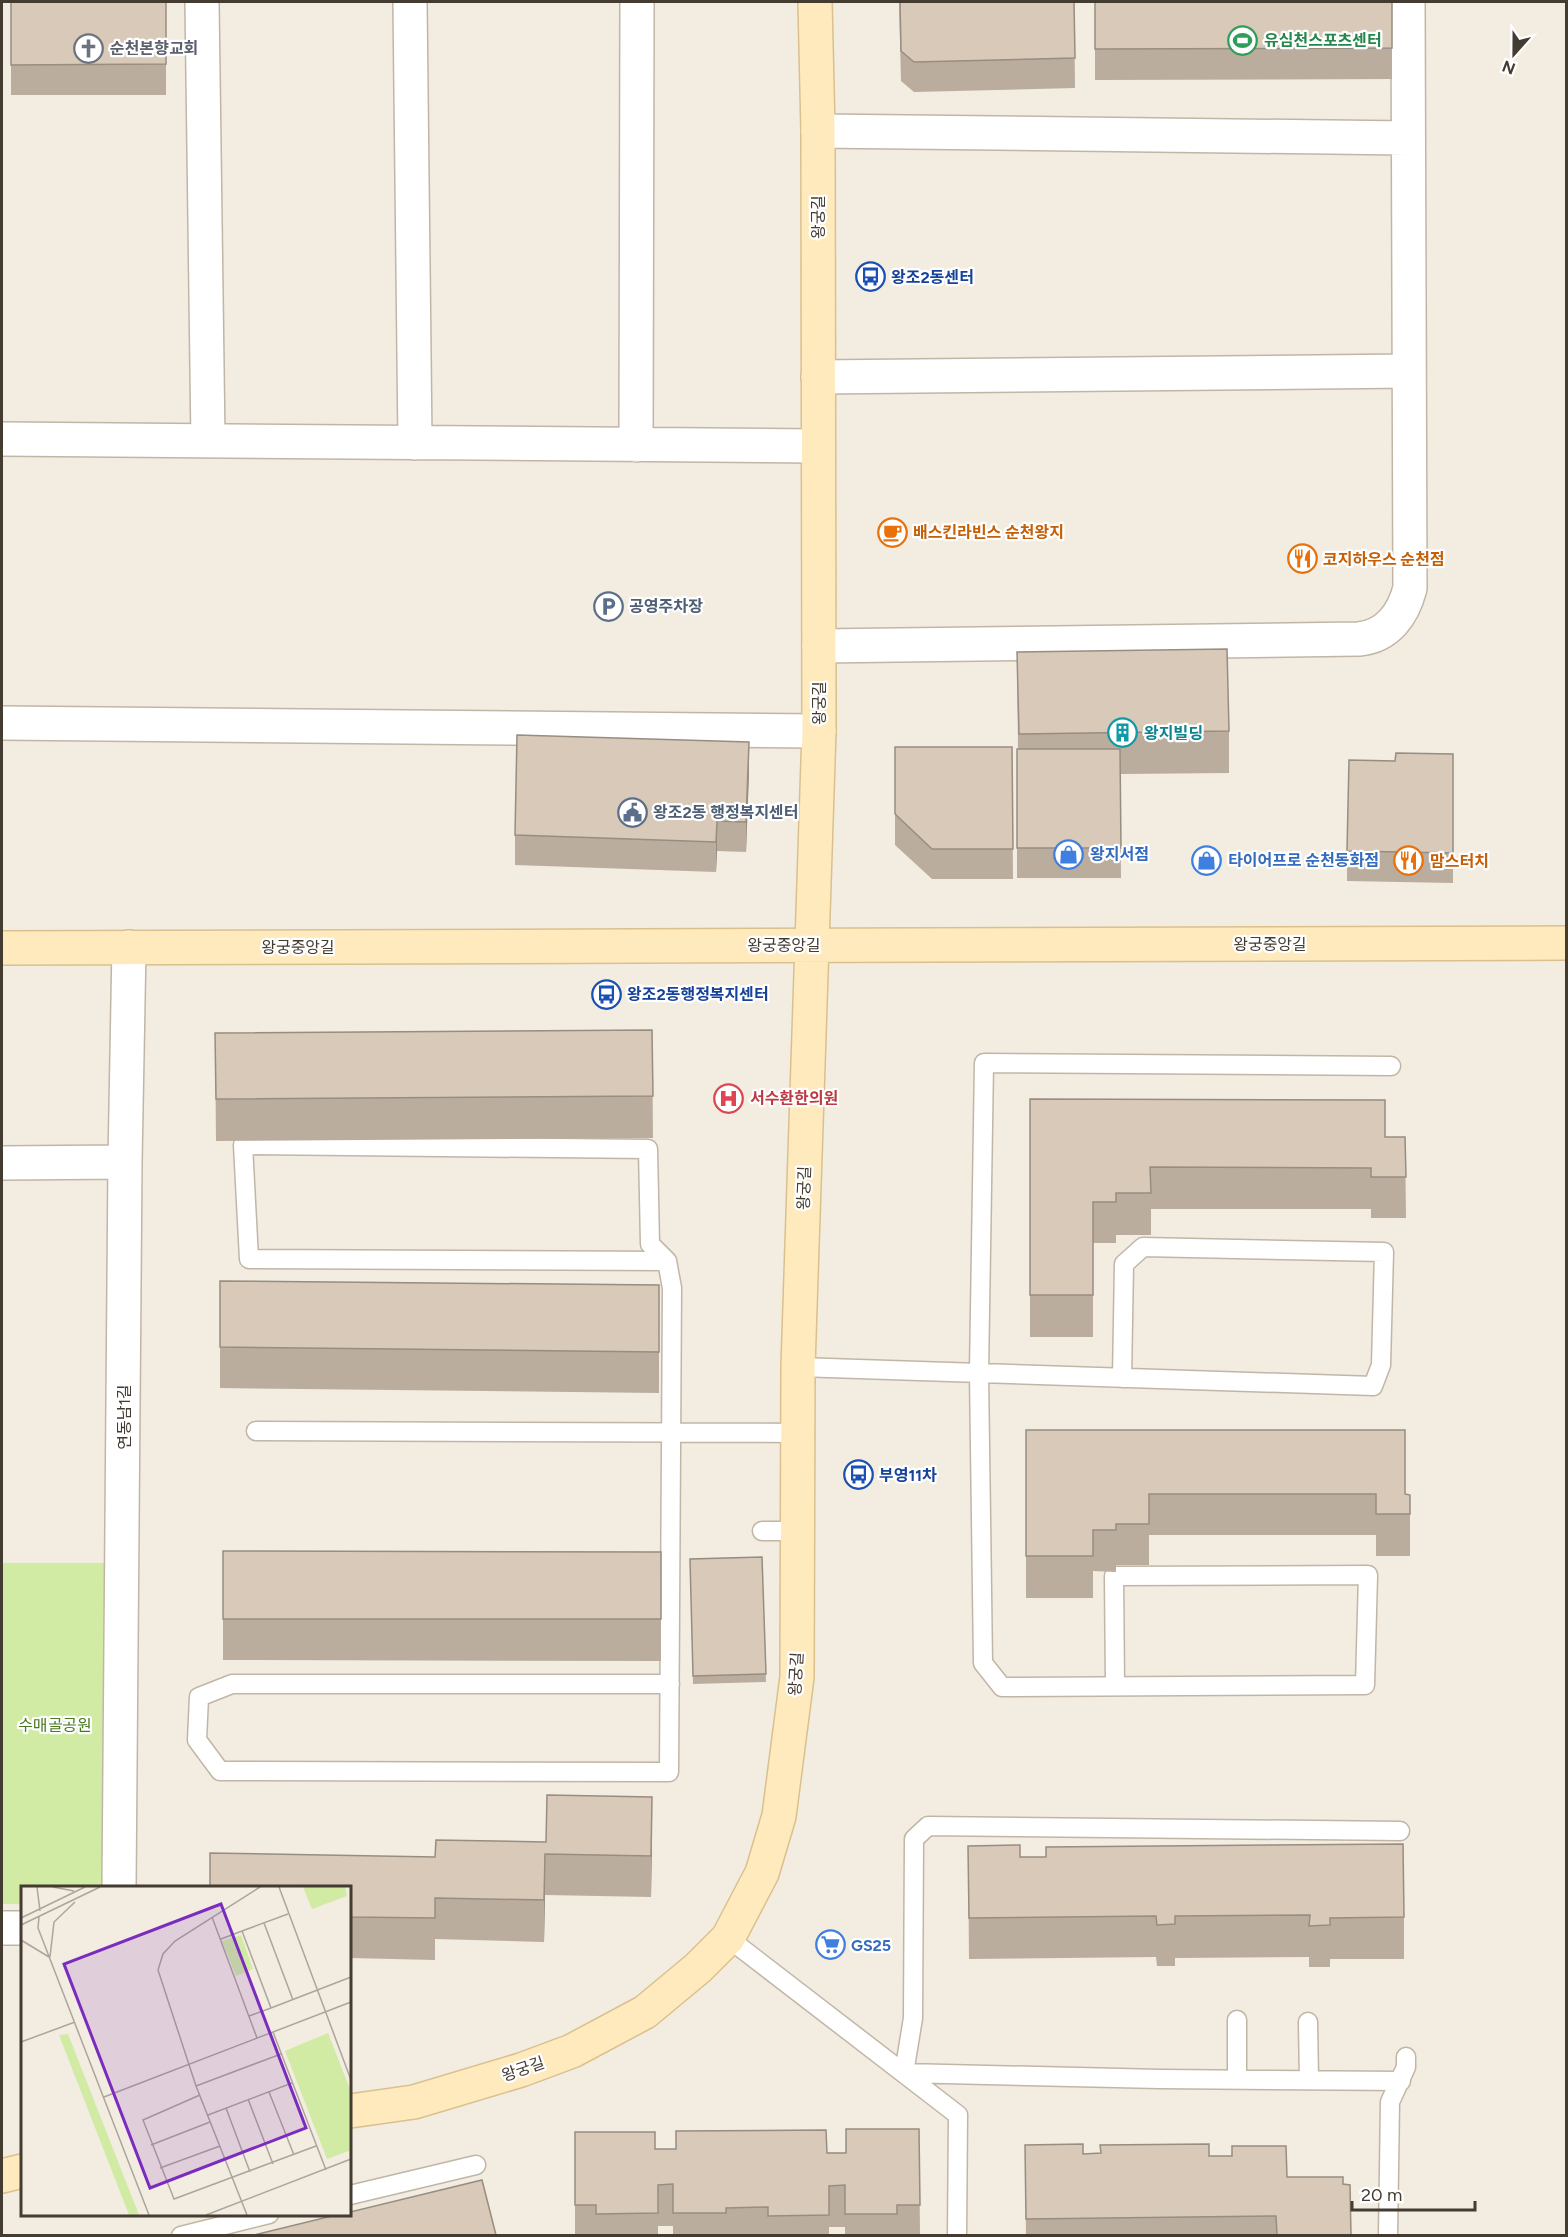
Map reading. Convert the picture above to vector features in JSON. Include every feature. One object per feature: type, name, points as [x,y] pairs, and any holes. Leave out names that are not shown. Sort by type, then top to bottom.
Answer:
[{"type":"street","points":[[202,2],[208,441]]},
{"type":"street","points":[[410,2],[415,443]]},
{"type":"street","points":[[636,445],[637,2]]},
{"type":"street","name":"왕궁길","points":[[351,2111],[414,2102],[457,2090],[572,2051],[645,2012],[728,1938],[762,1873],[779,1816],[797,1677],[798,1367],[819,730],[818,131],[815,2]]},
{"type":"street","points":[[819,646],[1359,639],[1379,634],[1399,615],[1410,588],[1408,2]]},
{"type":"street","points":[[818,131],[1408,138]]},
{"type":"street","points":[[818,377],[1409,371]]},
{"type":"street","points":[[2,440],[817,446]]},
{"type":"street","points":[[2,723],[819,730]]},
{"type":"street","name":"왕궁중앙길","points":[[2,948],[1566,943]]},
{"type":"street","name":"연동남1길","points":[[119,1886],[129,947]]},
{"type":"street","points":[[2,1163],[125,1162]]},
{"type":"street","points":[[2,1928],[21,1928]]},
{"type":"street","points":[[2,2176],[21,2171]]},
{"type":"lane","points":[[1115,1686],[1114,1576],[1368,1575],[1365,1685],[1002,1687],[983,1663],[979,1373],[984,1063],[1391,1066]]},
{"type":"lane","points":[[667,1261],[249,1259],[243,1145],[648,1149],[650,1244],[667,1261],[672,1288],[670,1432],[670,1684],[669,1772],[220,1771],[197,1740],[200,1697],[232,1684],[670,1684]]},
{"type":"lane","points":[[798,1367],[1122,1378],[1373,1386],[1381,1365],[1384,1252],[1143,1247],[1124,1264],[1122,1378]]},
{"type":"lane","points":[[256,1431],[798,1433]]},
{"type":"lane","points":[[762,1531],[798,1531]]},
{"type":"lane","points":[[904,2073],[913,2018],[914,1839],[928,1826],[1400,1831]]},
{"type":"lane","points":[[728,1938],[958,2115],[957,2235]]},
{"type":"lane","points":[[1237,2020],[1237,2079]]},
{"type":"lane","points":[[1308,2022],[1309,2080]]},
{"type":"lane","points":[[1388,2235],[1390,2102],[1406,2067],[1406,2057]]},
{"type":"lane","points":[[904,2073],[1401,2080]]},
{"type":"lane","points":[[351,2195],[476,2165]]},
{"type":"lane","points":[[182,2235],[261,2216]]},
{"type":"green space","name":"수매골공원","points":[[2,1563],[107,1563],[108,1886],[21,1886],[21,1904],[2,1904]]},
{"type":"building","name":"순천본향교회","points":[[11,2],[166,2],[166,64],[11,65]]},
{"type":"building","points":[[900,2],[1074,2],[1075,58],[914,62],[901,51]]},
{"type":"building","points":[[1095,2],[1392,2],[1392,48],[1095,49]]},
{"type":"building","points":[[1227,649],[1229,731],[1019,734],[1017,652]]},
{"type":"building","name":"왕조2동 행정복지센터","points":[[517,735],[749,742],[746,822],[717,821],[716,842],[515,835]]},
{"type":"building","points":[[895,747],[1012,747],[1013,849],[932,849],[895,814]]},
{"type":"building","points":[[1017,749],[1120,749],[1121,848],[1017,848]]},
{"type":"building","points":[[1396,753],[1453,754],[1453,853],[1347,851],[1349,760],[1395,761]]},
{"type":"building","points":[[652,1030],[653,1096],[216,1099],[215,1033]]},
{"type":"building","points":[[1030,1099],[1385,1100],[1385,1137],[1405,1137],[1406,1177],[1371,1177],[1371,1168],[1150,1167],[1151,1193],[1116,1193],[1116,1202],[1093,1202],[1093,1295],[1030,1295]]},
{"type":"building","points":[[220,1281],[659,1285],[659,1352],[220,1347]]},
{"type":"building","points":[[1026,1430],[1405,1430],[1405,1494],[1410,1495],[1410,1514],[1376,1514],[1376,1494],[1149,1494],[1149,1524],[1116,1524],[1116,1530],[1093,1530],[1093,1556],[1026,1556]]},
{"type":"building","points":[[223,1551],[661,1552],[661,1619],[223,1619]]},
{"type":"building","points":[[762,1557],[766,1674],[693,1676],[690,1559]]},
{"type":"building","points":[[547,1795],[652,1797],[651,1856],[545,1854],[544,1900],[435,1898],[435,1918],[351,1917],[351,1886],[210,1886],[210,1853],[435,1857],[436,1840],[546,1842]]},
{"type":"building","points":[[1403,1844],[1404,1917],[1330,1918],[1330,1925],[1309,1926],[1310,1915],[1175,1916],[1175,1924],[1157,1925],[1156,1916],[969,1918],[968,1846],[1020,1845],[1020,1857],[1046,1857],[1046,1847]]},
{"type":"building","points":[[846,2129],[919,2129],[920,2205],[897,2205],[897,2214],[845,2214],[845,2185],[829,2186],[829,2215],[768,2216],[768,2207],[726,2208],[726,2213],[673,2213],[673,2184],[658,2185],[658,2213],[596,2214],[596,2205],[575,2205],[575,2132],[655,2132],[655,2149],[676,2149],[676,2131],[826,2130],[827,2153],[846,2153]]},
{"type":"building","points":[[1083,2144],[1083,2154],[1101,2153],[1100,2145],[1209,2144],[1209,2156],[1232,2156],[1232,2146],[1286,2146],[1287,2177],[1343,2177],[1343,2184],[1350,2185],[1351,2235],[1277,2235],[1276,2216],[1026,2219],[1025,2145]]},
{"type":"building","points":[[482,2180],[496,2235],[254,2235],[332,2216],[351,2216],[351,2212]]},
{"type":"place","name":"유심천스포츠센터","points":[[1243,40]]},
{"type":"place","name":"순천본향교회","points":[[89,48]]},
{"type":"place","name":"왕조2동센터","points":[[870,277]]},
{"type":"place","name":"배스킨라빈스 순천왕지","points":[[892,532]]},
{"type":"place","name":"코지하우스 순천점","points":[[1302,559]]},
{"type":"place","name":"공영주차장","points":[[608,606]]},
{"type":"place","name":"왕지빌딩","points":[[1123,733]]},
{"type":"place","name":"왕조2동 행정복지센터","points":[[632,812]]},
{"type":"place","name":"왕지서점","points":[[1069,854]]},
{"type":"place","name":"타이어프로 순천동화점","points":[[1207,860]]},
{"type":"place","name":"맘스터치","points":[[1409,861]]},
{"type":"place","name":"왕조2동행정복지센터","points":[[606,994]]},
{"type":"place","name":"서수환한의원","points":[[729,1098]]},
{"type":"place","name":"부영11차","points":[[858,1475]]},
{"type":"place","name":"GS25","points":[[830,1945]]}]
